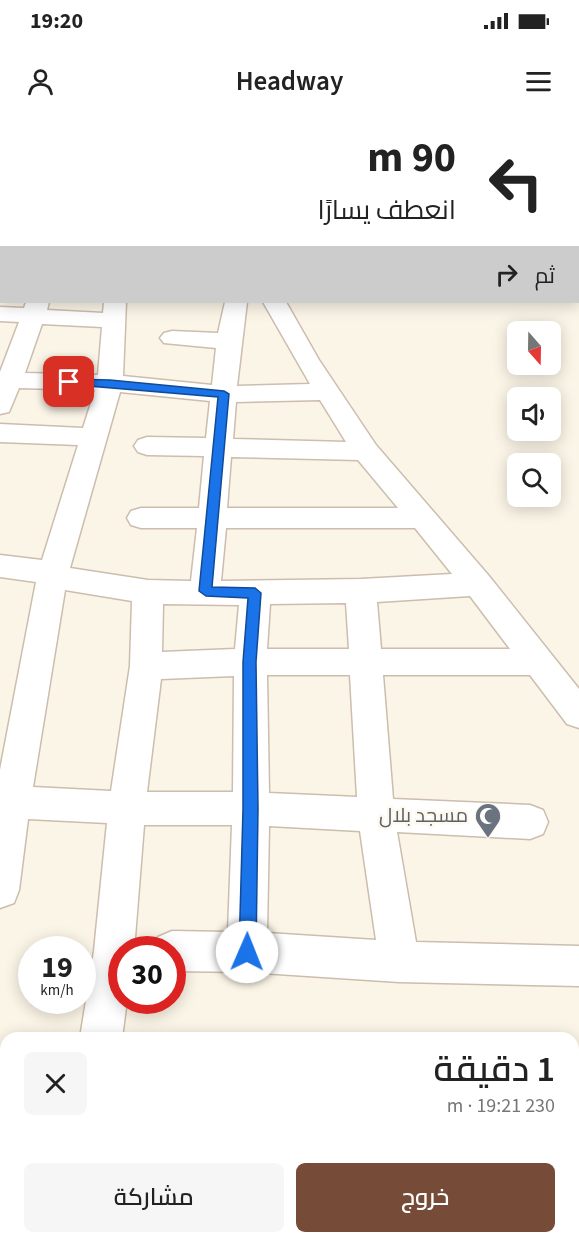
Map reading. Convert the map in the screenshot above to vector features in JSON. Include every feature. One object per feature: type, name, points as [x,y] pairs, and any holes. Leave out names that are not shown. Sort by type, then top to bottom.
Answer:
[{"type":"street","points":[[579,180],[579,217]]},
{"type":"street","points":[[206,591],[229,341],[236,303]]},
{"type":"street","points":[[276,303],[327,392],[366,452],[478,584],[579,714]]},
{"type":"street","points":[[0,406],[4,380],[36,309]]},
{"type":"street","points":[[0,314],[36,309],[114,311],[110,383],[52,577],[12,802],[0,890]]},
{"type":"street","points":[[172,338],[229,341]]},
{"type":"street","points":[[4,380],[110,383],[224,394],[327,392]]},
{"type":"street","points":[[0,433],[92,437]]},
{"type":"street","points":[[147,446],[366,452]]},
{"type":"street","points":[[141,518],[423,518]]},
{"type":"street","points":[[0,566],[35,569],[52,577],[148,592],[361,591],[478,584]]},
{"type":"street","points":[[361,591],[376,816],[399,962]]},
{"type":"street","points":[[119,936],[128,808],[146,666],[148,592]]},
{"type":"street","points":[[247,952],[251,809],[250,662],[255,593]]},
{"type":"street","points":[[146,666],[250,662],[539,662]]},
{"type":"street","points":[[12,802],[128,808],[251,809],[530,822]]},
{"type":"street","points":[[186,951],[247,952],[399,962],[579,966]]},
{"type":"street","points":[[102,1032],[108,1002]]},
{"type":"place","name":"مسجد بلال","points":[[488,839]]},
{"type":"route","points":[[69,382],[110,383],[224,394],[206,591],[255,593],[250,662],[251,809],[247,952]]}]
